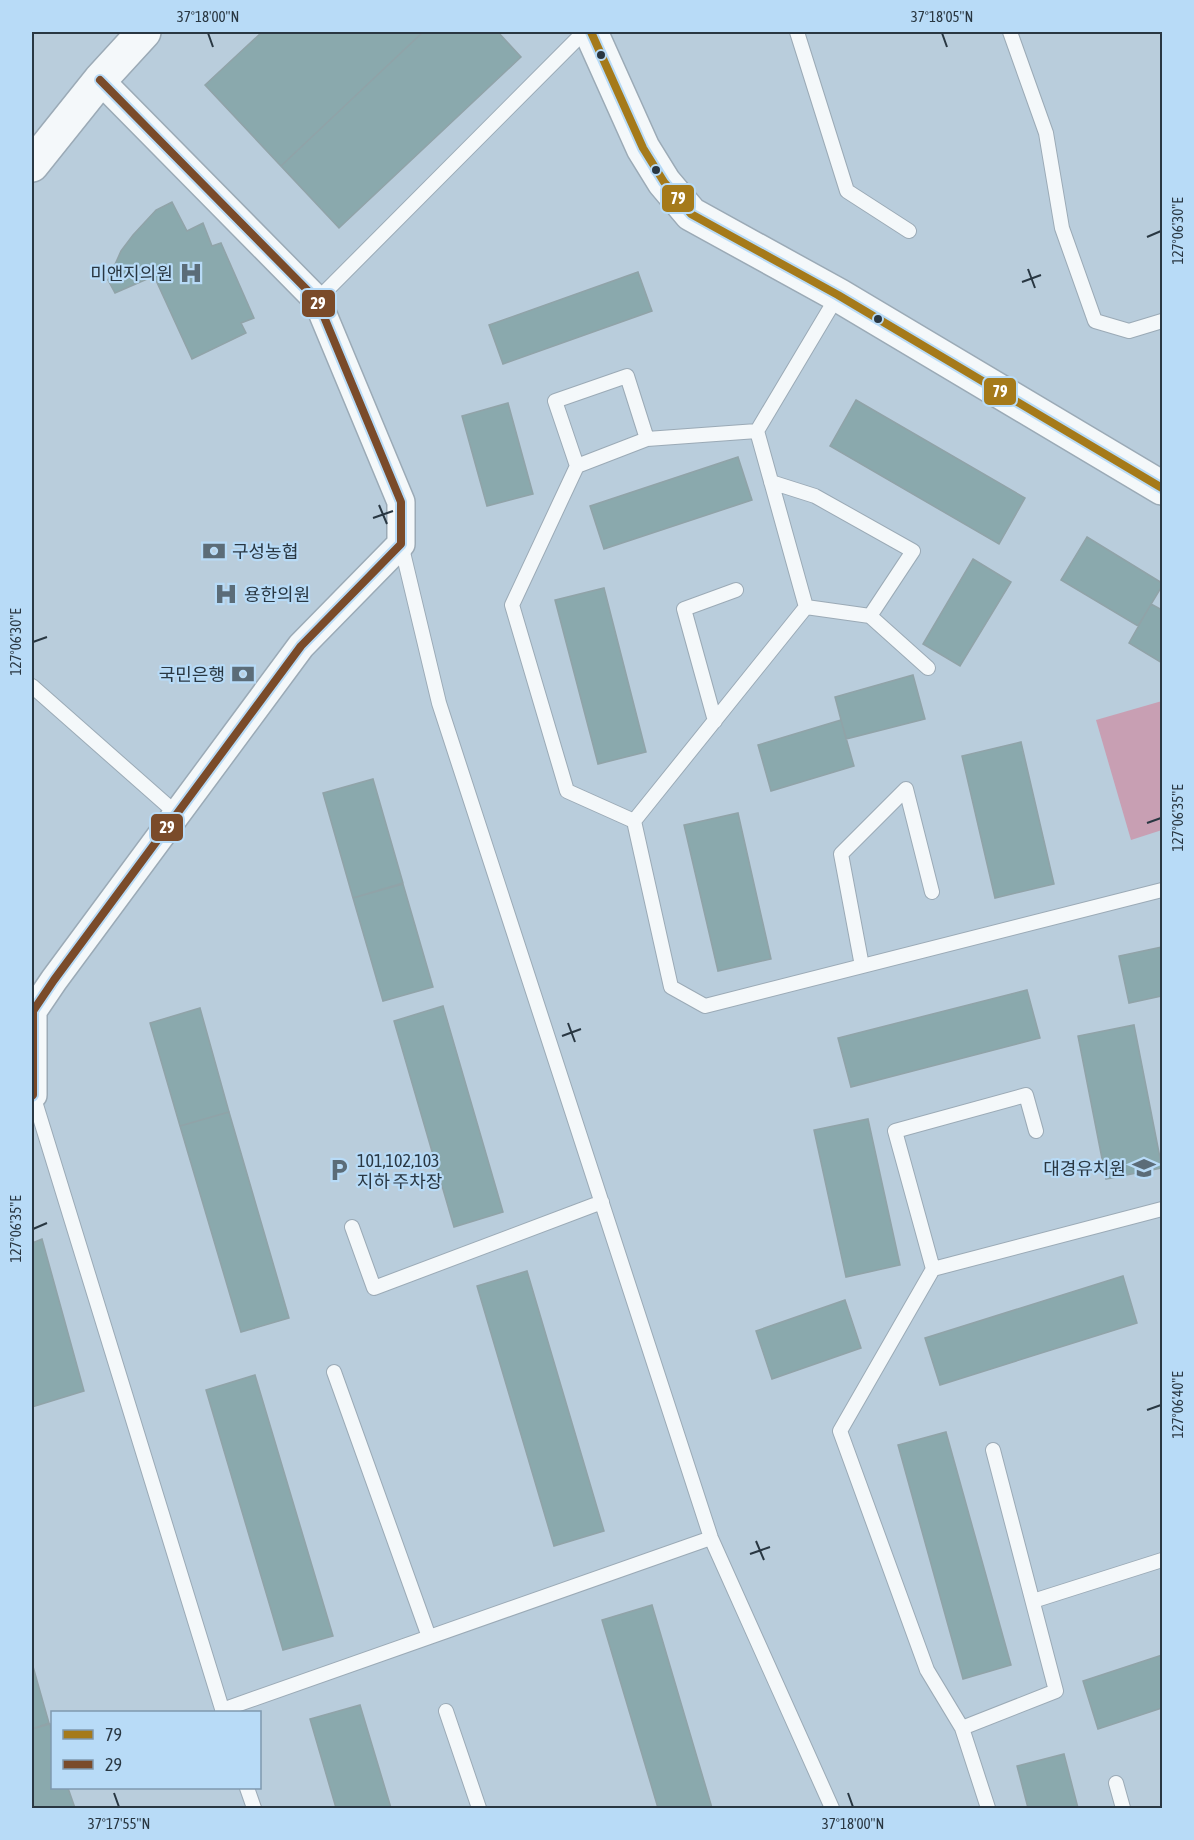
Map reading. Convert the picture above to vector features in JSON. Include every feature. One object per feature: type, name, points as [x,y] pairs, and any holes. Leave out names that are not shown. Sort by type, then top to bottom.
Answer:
[{"type":"street","points":[[32,165],[100,80],[144,32]]},
{"type":"street","points":[[591,32],[643,147],[664,182],[691,214],[838,295],[1162,488]]},
{"type":"street","points":[[32,1095],[33,1011],[301,646],[401,544],[401,502],[317,300],[100,80]]},
{"type":"lane","points":[[317,300],[584,32]]},
{"type":"lane","points":[[797,32],[847,190],[909,231]]},
{"type":"lane","points":[[1010,32],[1046,133],[1062,228],[1095,321],[1129,331],[1162,321]]},
{"type":"lane","points":[[806,607],[758,431],[838,295]]},
{"type":"lane","points":[[634,821],[567,791],[512,605],[577,466],[555,401],[627,376],[647,439]]},
{"type":"lane","points":[[577,466],[647,439],[758,431]]},
{"type":"lane","points":[[771,482],[815,496],[913,551],[870,616]]},
{"type":"lane","points":[[401,544],[439,703],[711,1538],[832,1809]]},
{"type":"lane","points":[[715,721],[684,609],[736,590]]},
{"type":"lane","points":[[806,607],[870,616],[928,668]]},
{"type":"lane","points":[[634,821],[806,607]]},
{"type":"lane","points":[[32,686],[177,814]]},
{"type":"lane","points":[[862,966],[841,854],[906,789],[932,892]]},
{"type":"lane","points":[[634,821],[671,987],[705,1006],[1162,890]]},
{"type":"lane","points":[[32,1095],[223,1711],[711,1538]]},
{"type":"lane","points":[[988,1809],[962,1728],[927,1670],[840,1431],[933,1269],[895,1131],[1026,1095],[1036,1131]]},
{"type":"lane","points":[[352,1227],[374,1288],[602,1202]]},
{"type":"lane","points":[[933,1269],[1162,1209]]},
{"type":"lane","points":[[334,1372],[429,1637]]},
{"type":"lane","points":[[962,1728],[1056,1691],[993,1450]]},
{"type":"lane","points":[[1033,1601],[1162,1560]]},
{"type":"lane","points":[[446,1711],[479,1809]]},
{"type":"lane","points":[[1116,1783],[1123,1809]]},
{"type":"lane","points":[[247,1789],[254,1809]]},
{"type":"shaded area","points":[[1162,701],[1162,830],[1131,840],[1096,720]]},
{"type":"building","points":[[262,32],[498,32],[521,57],[339,228],[205,85]]},
{"type":"building","points":[[423,32],[498,32],[521,57],[339,228],[281,166]]},
{"type":"building","points":[[172,202],[187,231],[203,223],[212,246],[221,243],[254,318],[241,323],[246,333],[192,359],[154,276],[115,293],[108,280],[121,251],[133,235],[156,210]]},
{"type":"building","points":[[638,272],[652,311],[503,364],[489,325]]},
{"type":"building","points":[[856,400],[1025,498],[999,544],[830,446]]},
{"type":"building","points":[[508,403],[533,494],[487,506],[462,416]]},
{"type":"building","points":[[738,457],[752,500],[604,549],[590,506]]},
{"type":"building","points":[[1087,537],[1162,583],[1138,626],[1061,580]]},
{"type":"building","points":[[973,559],[1011,582],[960,666],[923,644]]},
{"type":"building","points":[[604,588],[646,752],[598,764],[555,600]]},
{"type":"building","points":[[1151,604],[1162,610],[1162,663],[1129,643]]},
{"type":"building","points":[[913,675],[925,719],[846,739],[835,697]]},
{"type":"building","points":[[841,720],[854,766],[771,791],[758,745]]},
{"type":"building","points":[[1021,742],[1054,884],[995,898],[962,756]]},
{"type":"building","points":[[373,779],[403,883],[353,898],[323,793]]},
{"type":"building","points":[[738,813],[771,959],[718,971],[684,825]]},
{"type":"building","points":[[403,884],[433,987],[383,1001],[353,898]]},
{"type":"building","points":[[1162,947],[1162,996],[1129,1003],[1119,956]]},
{"type":"building","points":[[1027,990],[1040,1038],[851,1087],[838,1038]]},
{"type":"building","points":[[443,1006],[503,1212],[454,1227],[394,1021]]},
{"type":"building","points":[[200,1008],[229,1112],[180,1126],[150,1023]]},
{"type":"building","points":[[1134,1025],[1162,1168],[1106,1179],[1078,1036]]},
{"type":"building","points":[[229,1112],[289,1318],[241,1332],[180,1126]]},
{"type":"building","points":[[868,1119],[900,1265],[846,1277],[814,1130]]},
{"type":"building","points":[[42,1239],[84,1391],[32,1407],[32,1243]]},
{"type":"building","points":[[527,1271],[604,1531],[554,1546],[477,1286]]},
{"type":"building","points":[[1123,1276],[1137,1323],[940,1385],[925,1338]]},
{"type":"building","points":[[845,1300],[861,1348],[772,1379],[756,1331]]},
{"type":"building","points":[[255,1375],[333,1636],[283,1650],[206,1390]]},
{"type":"building","points":[[946,1432],[1011,1665],[963,1679],[898,1445]]},
{"type":"building","points":[[652,1605],[712,1808],[658,1808],[602,1620]]},
{"type":"building","points":[[1162,1655],[1162,1708],[1098,1729],[1083,1681]]},
{"type":"building","points":[[32,1663],[49,1723],[32,1729]]},
{"type":"building","points":[[360,1705],[391,1808],[336,1808],[310,1719]]},
{"type":"building","points":[[50,1724],[51,1789],[68,1789],[75,1808],[32,1808],[32,1729]]},
{"type":"building","points":[[1064,1754],[1078,1808],[1028,1808],[1017,1766]]},
{"type":"transit line","name":"79","points":[[591,32],[643,148],[664,182],[691,214],[838,295],[1162,488]]},
{"type":"transit line","name":"29","points":[[32,1096],[33,1011],[301,646],[401,544],[401,502],[317,300],[100,80]]},
{"type":"place","name":"미앤지의원","points":[[191,273]]},
{"type":"place","name":"구성농협","points":[[214,551]]},
{"type":"place","name":"용한의원","points":[[226,594]]},
{"type":"place","name":"국민은행","points":[[243,674]]},
{"type":"place","name":"대경유치원","points":[[1144,1168]]},
{"type":"place","name":"101,102,103 지하 주차장","points":[[339,1170]]}]
